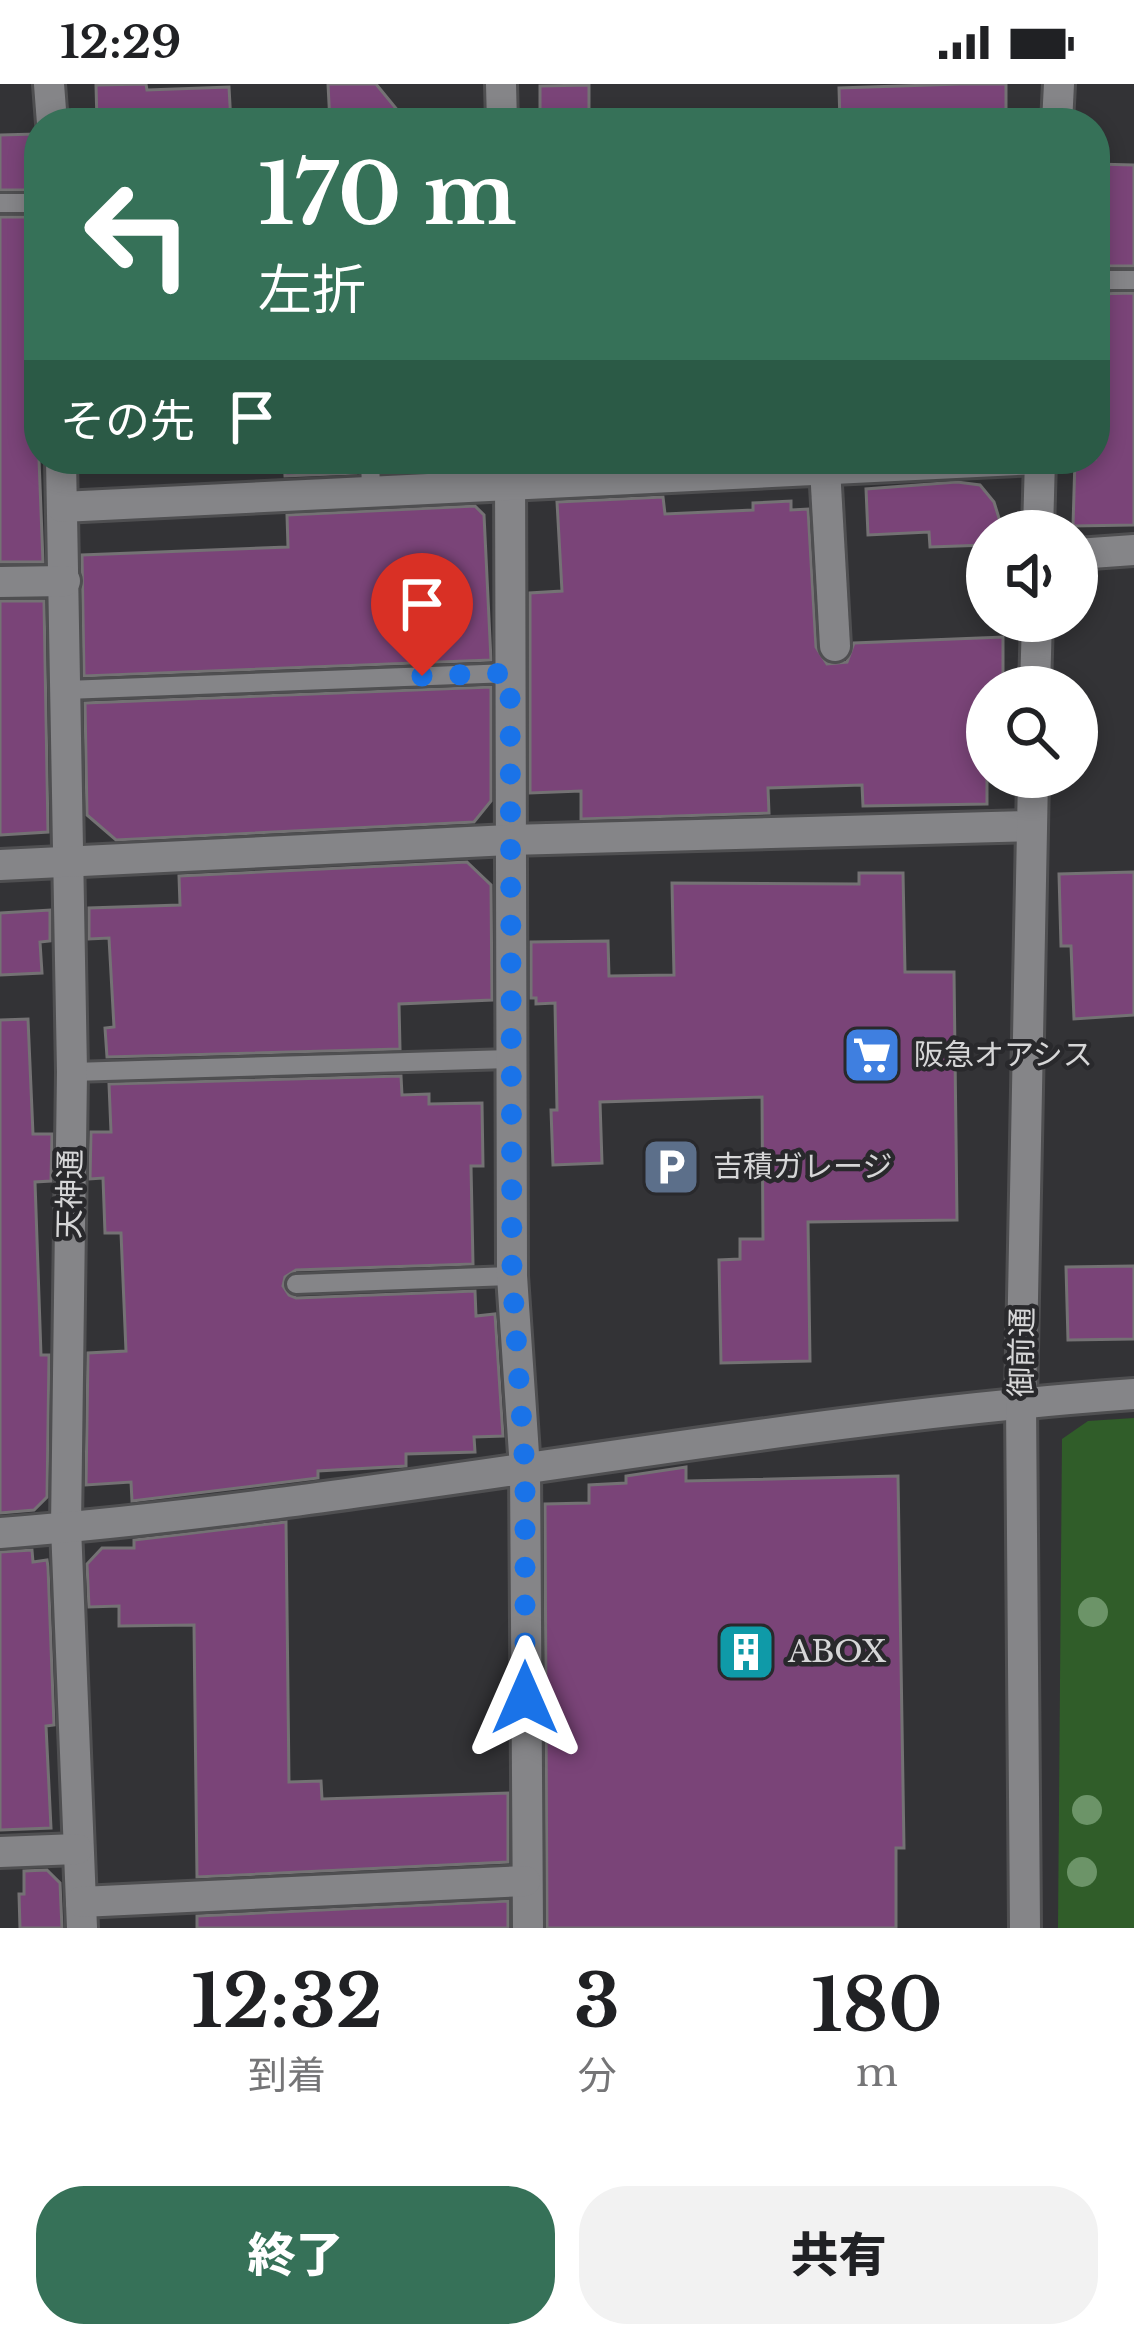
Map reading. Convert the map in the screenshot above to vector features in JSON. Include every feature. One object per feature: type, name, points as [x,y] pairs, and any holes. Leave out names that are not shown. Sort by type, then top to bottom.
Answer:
[{"type":"street","name":"天神通","points":[[62,474],[72,1072],[66,1527],[82,1915]]},
{"type":"street","points":[[62,507],[371,490],[488,474]]},
{"type":"street","points":[[510,474],[512,1276],[525,1469],[527,1928]]},
{"type":"street","points":[[825,474],[835,646]]},
{"type":"street","points":[[1038,474],[1038,510]]},
{"type":"street","points":[[1098,553],[1134,550]]},
{"type":"street","points":[[0,582],[65,580]]},
{"type":"street","name":"御前通","points":[[1025,1928],[1022,1402],[1034,798]]},
{"type":"street","points":[[0,865],[509,840],[1033,826]]},
{"type":"street","points":[[0,1532],[525,1469],[1022,1402],[1134,1394]]},
{"type":"street","points":[[0,1852],[77,1849]]},
{"type":"street","points":[[82,1915],[525,1881]]},
{"type":"lane","points":[[370,474],[371,490]]},
{"type":"lane","points":[[66,690],[510,673]]},
{"type":"lane","points":[[72,1072],[510,1059]]},
{"type":"lane","points":[[296,1284],[512,1276]]},
{"type":"green space","points":[[1134,1418],[1134,1928],[1058,1928],[1062,1439],[1088,1421]]},
{"type":"building","points":[[146,84],[147,90],[229,87],[230,108],[97,108],[96,85]]},
{"type":"building","points":[[328,84],[376,84],[396,108],[329,108]]},
{"type":"building","points":[[1006,84],[1006,108],[840,108],[839,88]]},
{"type":"building","points":[[589,85],[589,108],[540,108],[540,86]]},
{"type":"building","points":[[24,134],[24,190],[0,190],[0,135]]},
{"type":"building","points":[[1110,164],[1134,165],[1134,266],[1110,266]]},
{"type":"building","points":[[0,217],[24,217],[24,474],[40,474],[43,562],[0,562]]},
{"type":"building","points":[[1134,293],[1134,525],[1098,526],[1098,510],[1073,510],[1075,474],[1110,474],[1110,294]]},
{"type":"building","points":[[957,482],[980,485],[996,510],[966,510],[966,546],[930,547],[929,532],[868,535],[866,489]]},
{"type":"building","points":[[663,497],[665,514],[753,510],[753,503],[791,501],[791,510],[808,509],[816,647],[827,664],[847,662],[854,643],[966,638],[1003,642],[1003,666],[966,666],[966,798],[987,798],[987,804],[863,806],[862,785],[768,788],[769,813],[581,819],[581,791],[530,793],[530,593],[562,591],[557,502]]},
{"type":"building","points":[[475,506],[484,515],[491,660],[84,676],[82,555],[288,547],[287,515]]},
{"type":"building","points":[[0,601],[44,601],[48,832],[0,835]]},
{"type":"building","points":[[491,687],[491,801],[474,822],[116,840],[87,815],[85,703]]},
{"type":"building","points":[[467,862],[491,885],[492,1000],[399,1004],[400,1049],[107,1057],[105,1028],[114,1027],[109,938],[89,939],[89,908],[180,905],[179,876]]},
{"type":"building","points":[[1134,872],[1134,1015],[1074,1019],[1071,946],[1061,946],[1059,874]]},
{"type":"building","points":[[859,873],[903,873],[905,972],[954,972],[957,1220],[808,1222],[810,1361],[721,1363],[719,1260],[740,1259],[740,1239],[763,1239],[762,1097],[600,1102],[602,1163],[553,1165],[555,1003],[536,1004],[536,998],[531,998],[531,942],[608,941],[609,976],[674,975],[672,883],[859,884]]},
{"type":"building","points":[[50,910],[50,941],[40,942],[42,973],[0,975],[0,913]]},
{"type":"building","points":[[28,1019],[33,1134],[52,1134],[51,1181],[35,1182],[41,1355],[49,1355],[47,1497],[34,1510],[0,1513],[0,1020]]},
{"type":"building","points":[[401,1076],[402,1095],[429,1094],[429,1104],[482,1103],[483,1166],[471,1166],[473,1264],[296,1270],[285,1277],[283,1286],[296,1298],[475,1291],[476,1316],[495,1314],[503,1436],[474,1437],[475,1452],[406,1454],[406,1466],[318,1471],[318,1478],[132,1501],[131,1482],[86,1485],[88,1353],[126,1351],[121,1233],[105,1233],[103,1178],[90,1179],[91,1132],[111,1132],[109,1084]]},
{"type":"building","points":[[1134,1266],[1134,1339],[1068,1340],[1066,1267]]},
{"type":"building","name":"ABOX","points":[[686,1467],[686,1481],[898,1476],[904,1848],[896,1848],[896,1928],[547,1928],[545,1504],[589,1503],[589,1485],[626,1483],[626,1476]]},
{"type":"building","points":[[286,1522],[289,1782],[321,1781],[322,1799],[508,1793],[508,1862],[197,1877],[194,1625],[119,1626],[119,1606],[89,1607],[87,1564],[102,1548],[134,1548],[134,1540]]},
{"type":"building","points":[[32,1550],[33,1562],[47,1560],[48,1567],[54,1725],[46,1726],[51,1828],[0,1830],[0,1552]]},
{"type":"building","points":[[47,1870],[60,1883],[62,1928],[20,1928],[24,1871]]},
{"type":"building","points":[[508,1901],[508,1928],[197,1928],[197,1916]]},
{"type":"place","name":"阪急オアシス","points":[[872,1055]]},
{"type":"place","name":"吉積ガレージ","points":[[671,1167]]},
{"type":"place","name":"ABOX","points":[[746,1652]]},
{"type":"route","points":[[422,676],[510,673],[512,1276],[525,1469],[525,1698]]}]
